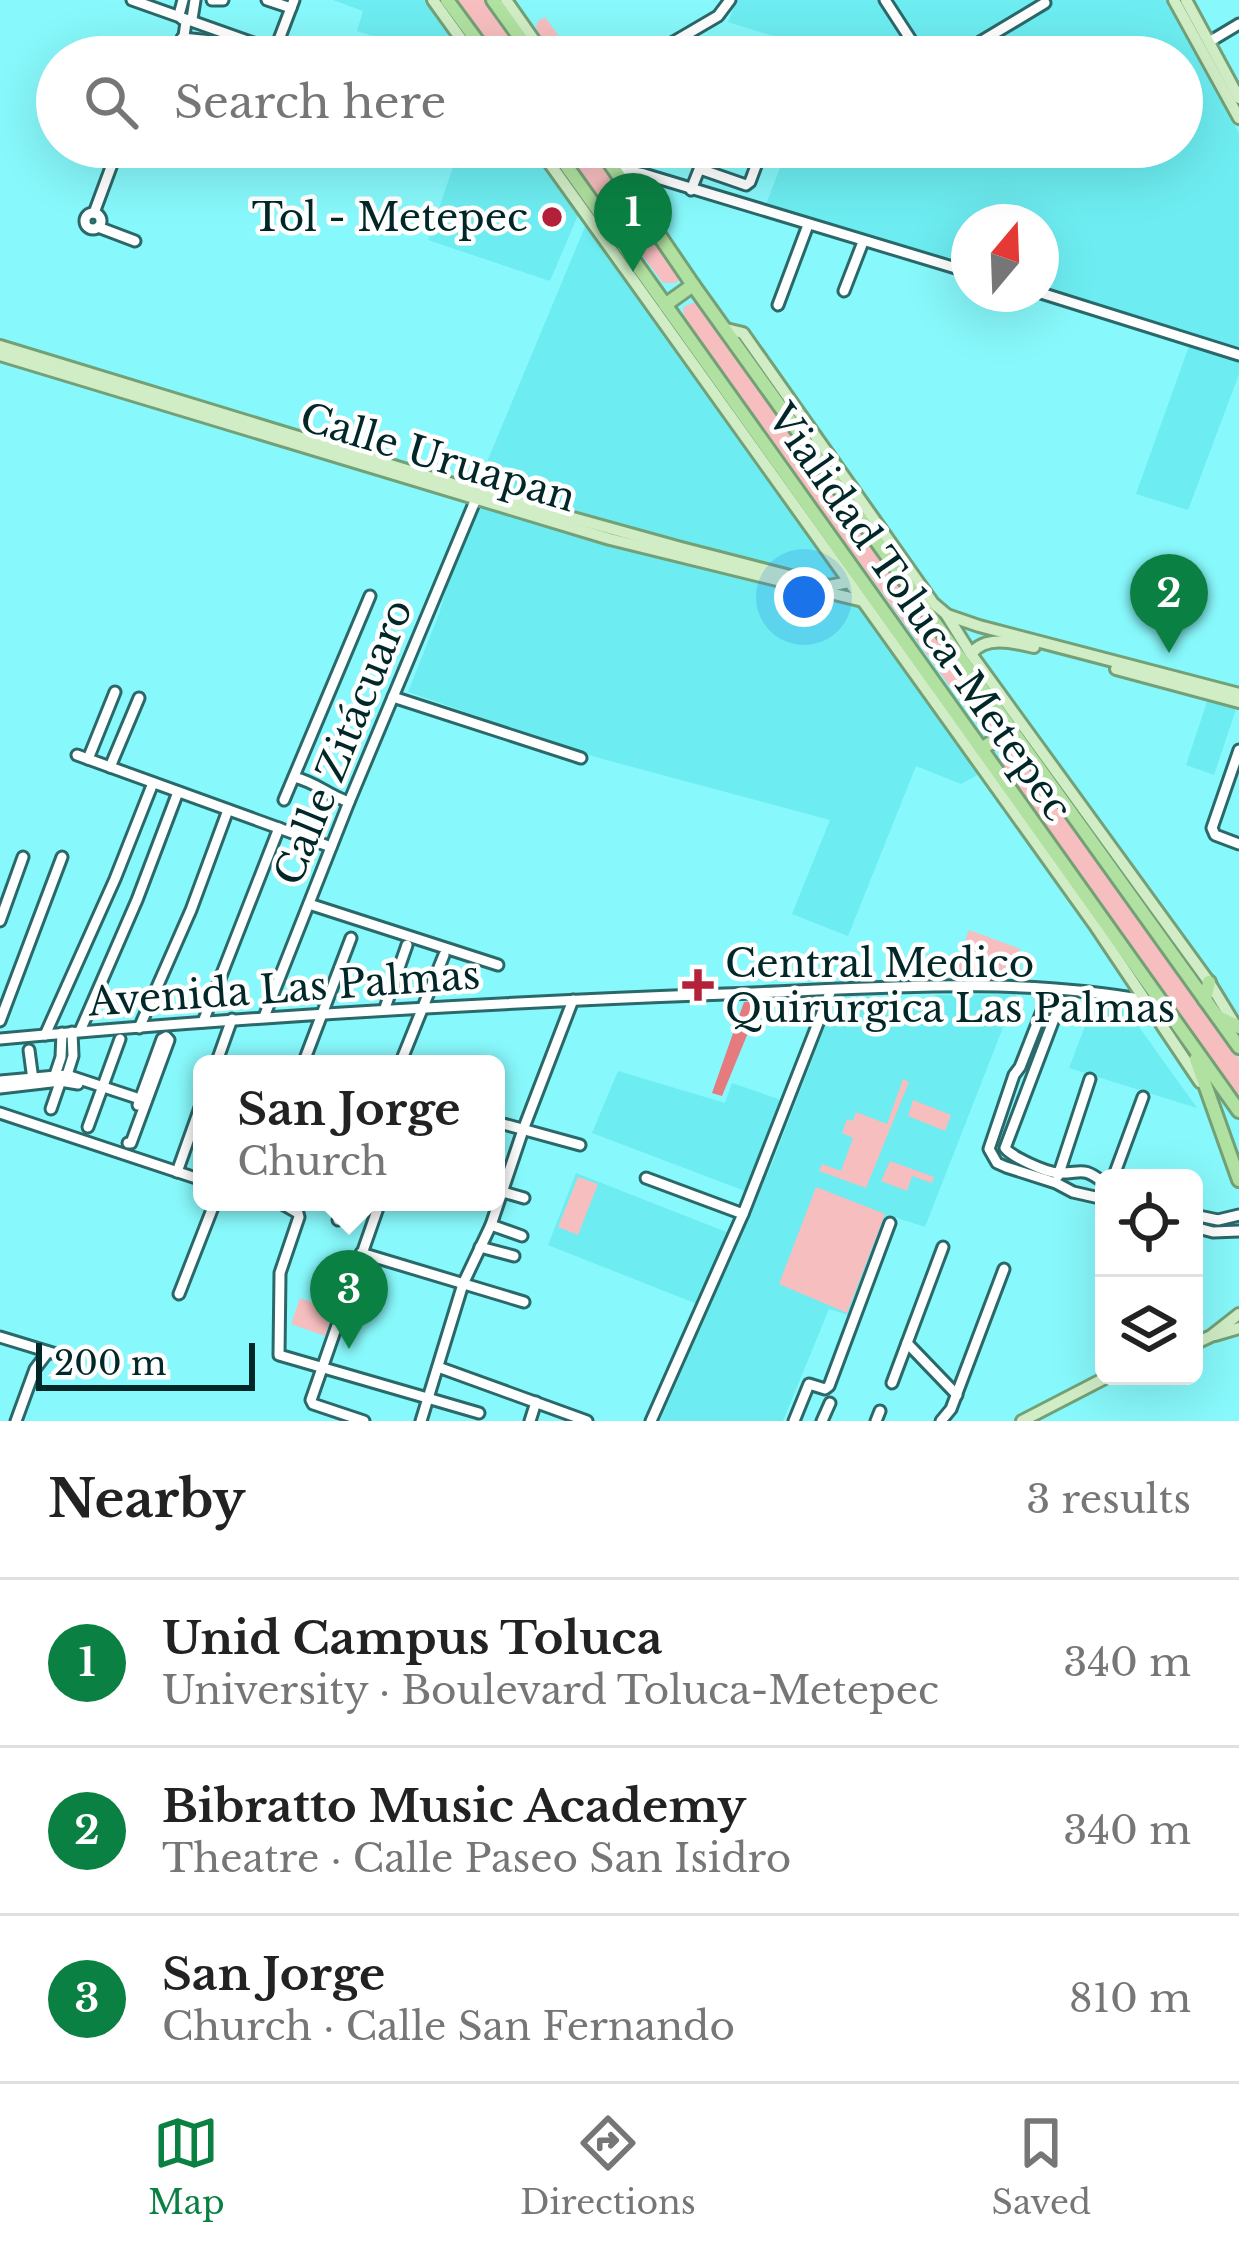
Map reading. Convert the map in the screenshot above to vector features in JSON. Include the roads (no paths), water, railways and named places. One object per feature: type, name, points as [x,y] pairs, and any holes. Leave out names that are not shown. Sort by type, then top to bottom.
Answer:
[{"type":"highway","points":[[493,0],[519,36]]},
{"type":"highway","points":[[447,9],[471,36]]},
{"type":"highway","name":"Vialidad Toluca-Metepec","points":[[566,168],[832,549],[1091,905],[1141,983],[1161,1002],[1239,1111]]},
{"type":"highway","name":"Vialidad Toluca-Metepec","points":[[615,168],[693,285],[926,602],[950,644],[1239,1047]]},
{"type":"highway","points":[[665,305],[693,285]]},
{"type":"highway","points":[[950,644],[969,651],[970,672]]},
{"type":"highway","points":[[986,763],[1011,730]]},
{"type":"highway","points":[[1091,905],[1094,924]]},
{"type":"highway","points":[[1205,1000],[1209,982]]},
{"type":"highway","points":[[1217,1017],[1237,1025]]},
{"type":"highway","points":[[1189,1041],[1239,1180]]},
{"type":"main road","points":[[506,0],[531,36]]},
{"type":"main road","points":[[1174,0],[1194,36]]},
{"type":"main road","points":[[1186,0],[1239,98]]},
{"type":"main road","points":[[447,9],[462,36]]},
{"type":"main road","points":[[1203,53],[1239,118]]},
{"type":"main road","points":[[555,168],[598,220],[832,549],[862,602],[986,763],[1094,924],[1141,983],[1146,1000],[1208,1094]]},
{"type":"main road","name":"Calle Uruapan","points":[[0,346],[630,545],[862,602]]},
{"type":"main road","name":"Calle Uruapan","points":[[0,356],[281,436]]},
{"type":"main road","name":"Calle Uruapan","points":[[477,496],[829,586],[849,582]]},
{"type":"main road","points":[[926,602],[979,626],[1239,698]]},
{"type":"main road","points":[[946,614],[1237,1025]]},
{"type":"main road","points":[[969,651],[987,642],[1022,644],[1239,698]]},
{"type":"main road","points":[[1211,1336],[1239,1314]]},
{"type":"main road","points":[[1203,1340],[1239,1328]]},
{"type":"main road","points":[[1022,1421],[1095,1383]]},
{"type":"street","points":[[132,0],[235,36]]},
{"type":"street","points":[[182,0],[186,19]]},
{"type":"street","points":[[182,36],[195,0]]},
{"type":"street","points":[[212,0],[223,0]]},
{"type":"street","points":[[267,0],[293,4],[280,36]]},
{"type":"street","points":[[687,36],[718,16],[730,0]]},
{"type":"street","points":[[885,0],[908,36]]},
{"type":"street","points":[[990,36],[1046,2]]},
{"type":"street","points":[[1209,42],[1239,24]]},
{"type":"street","points":[[111,168],[94,213],[101,220],[98,227],[135,242]]},
{"type":"street","points":[[617,168],[951,267]]},
{"type":"street","points":[[695,191],[703,170],[744,185],[754,168]]},
{"type":"street","points":[[778,305],[808,225]]},
{"type":"street","points":[[844,291],[863,242]]},
{"type":"street","points":[[1059,299],[1239,355]]},
{"type":"street","name":"Calle Zitácuaro","points":[[264,1017],[477,496]]},
{"type":"street","points":[[284,800],[370,596]]},
{"type":"street","points":[[115,692],[83,757],[331,847]]},
{"type":"street","points":[[110,767],[139,698]]},
{"type":"street","points":[[393,698],[580,758]]},
{"type":"street","points":[[1239,751],[1212,828],[1215,835],[1239,844]]},
{"type":"street","points":[[294,777],[349,802]]},
{"type":"street","points":[[45,1035],[153,782]]},
{"type":"street","points":[[51,1109],[71,1032],[137,900],[178,792]]},
{"type":"street","points":[[139,1028],[228,810]]},
{"type":"street","points":[[203,1022],[279,828]]},
{"type":"street","points":[[0,921],[23,857]]},
{"type":"street","points":[[0,1021],[62,857]]},
{"type":"street","points":[[309,904],[498,965]]},
{"type":"street","points":[[307,1055],[351,938]]},
{"type":"street","points":[[385,1008],[407,945]]},
{"type":"street","points":[[404,1055],[444,956]]},
{"type":"street","name":"Avenida Las Palmas","points":[[0,1039],[385,1008],[831,990],[1048,987],[1161,1002]]},
{"type":"street","points":[[652,1421],[743,1214],[831,990]]},
{"type":"street","points":[[505,1184],[573,1000]]},
{"type":"street","points":[[1095,1178],[1083,1171],[1057,1178],[1006,1167],[992,1156],[990,1142],[1013,1075],[1044,1006],[1052,1005],[1057,1011],[1006,1151],[1057,1178],[1073,1192],[1095,1197]]},
{"type":"street","points":[[219,1055],[232,1019]]},
{"type":"street","points":[[168,1037],[169,1040],[142,1102],[162,1039],[168,1037]]},
{"type":"street","points":[[88,1127],[120,1039]]},
{"type":"street","points":[[29,1050],[33,1081]]},
{"type":"street","points":[[1020,1067],[1032,1072]]},
{"type":"street","points":[[0,1085],[61,1076],[142,1102]]},
{"type":"street","points":[[1057,1178],[1090,1079]]},
{"type":"street","points":[[1008,1096],[1021,1101]]},
{"type":"street","points":[[1116,1169],[1143,1096]]},
{"type":"street","points":[[0,1113],[193,1177]]},
{"type":"street","points":[[505,1125],[580,1145]]},
{"type":"street","points":[[176,1172],[193,1126]]},
{"type":"street","points":[[646,1178],[743,1214]]},
{"type":"street","points":[[505,1193],[524,1198]]},
{"type":"street","points":[[179,1294],[211,1211]]},
{"type":"street","points":[[295,1211],[299,1217],[279,1280],[278,1353],[479,1413]]},
{"type":"street","points":[[338,1220],[342,1211]]},
{"type":"street","points":[[364,1421],[311,1402],[377,1211]]},
{"type":"street","points":[[421,1421],[463,1284],[496,1211]]},
{"type":"street","points":[[1203,1217],[1238,1222]]},
{"type":"street","points":[[1218,1220],[1221,1233]]},
{"type":"street","points":[[1203,1229],[1221,1233],[1238,1222]]},
{"type":"street","points":[[794,1421],[808,1385],[829,1386],[890,1223]]},
{"type":"street","points":[[491,1225],[523,1236]]},
{"type":"street","points":[[480,1247],[514,1256]]},
{"type":"street","points":[[892,1383],[943,1247]]},
{"type":"street","points":[[362,1253],[524,1302]]},
{"type":"street","points":[[941,1421],[957,1395],[1004,1270]]},
{"type":"street","points":[[0,1336],[69,1358]]},
{"type":"street","points":[[907,1343],[957,1395]]},
{"type":"street","points":[[16,1421],[35,1369],[47,1352]]},
{"type":"street","points":[[438,1367],[587,1421]]},
{"type":"street","points":[[530,1421],[536,1402]]},
{"type":"street","points":[[823,1421],[830,1402]]},
{"type":"place","name":"Tol - Metepec","points":[[552,217]]},
{"type":"place","name":"Unid Campus Toluca","points":[[633,272]]},
{"type":"place","name":"Bibratto Music Academy","points":[[1169,653]]},
{"type":"place","name":"Central Medico Quirurgica Las Palmas","points":[[698,985]]},
{"type":"place","name":"San Jorge","points":[[349,1349]]}]
